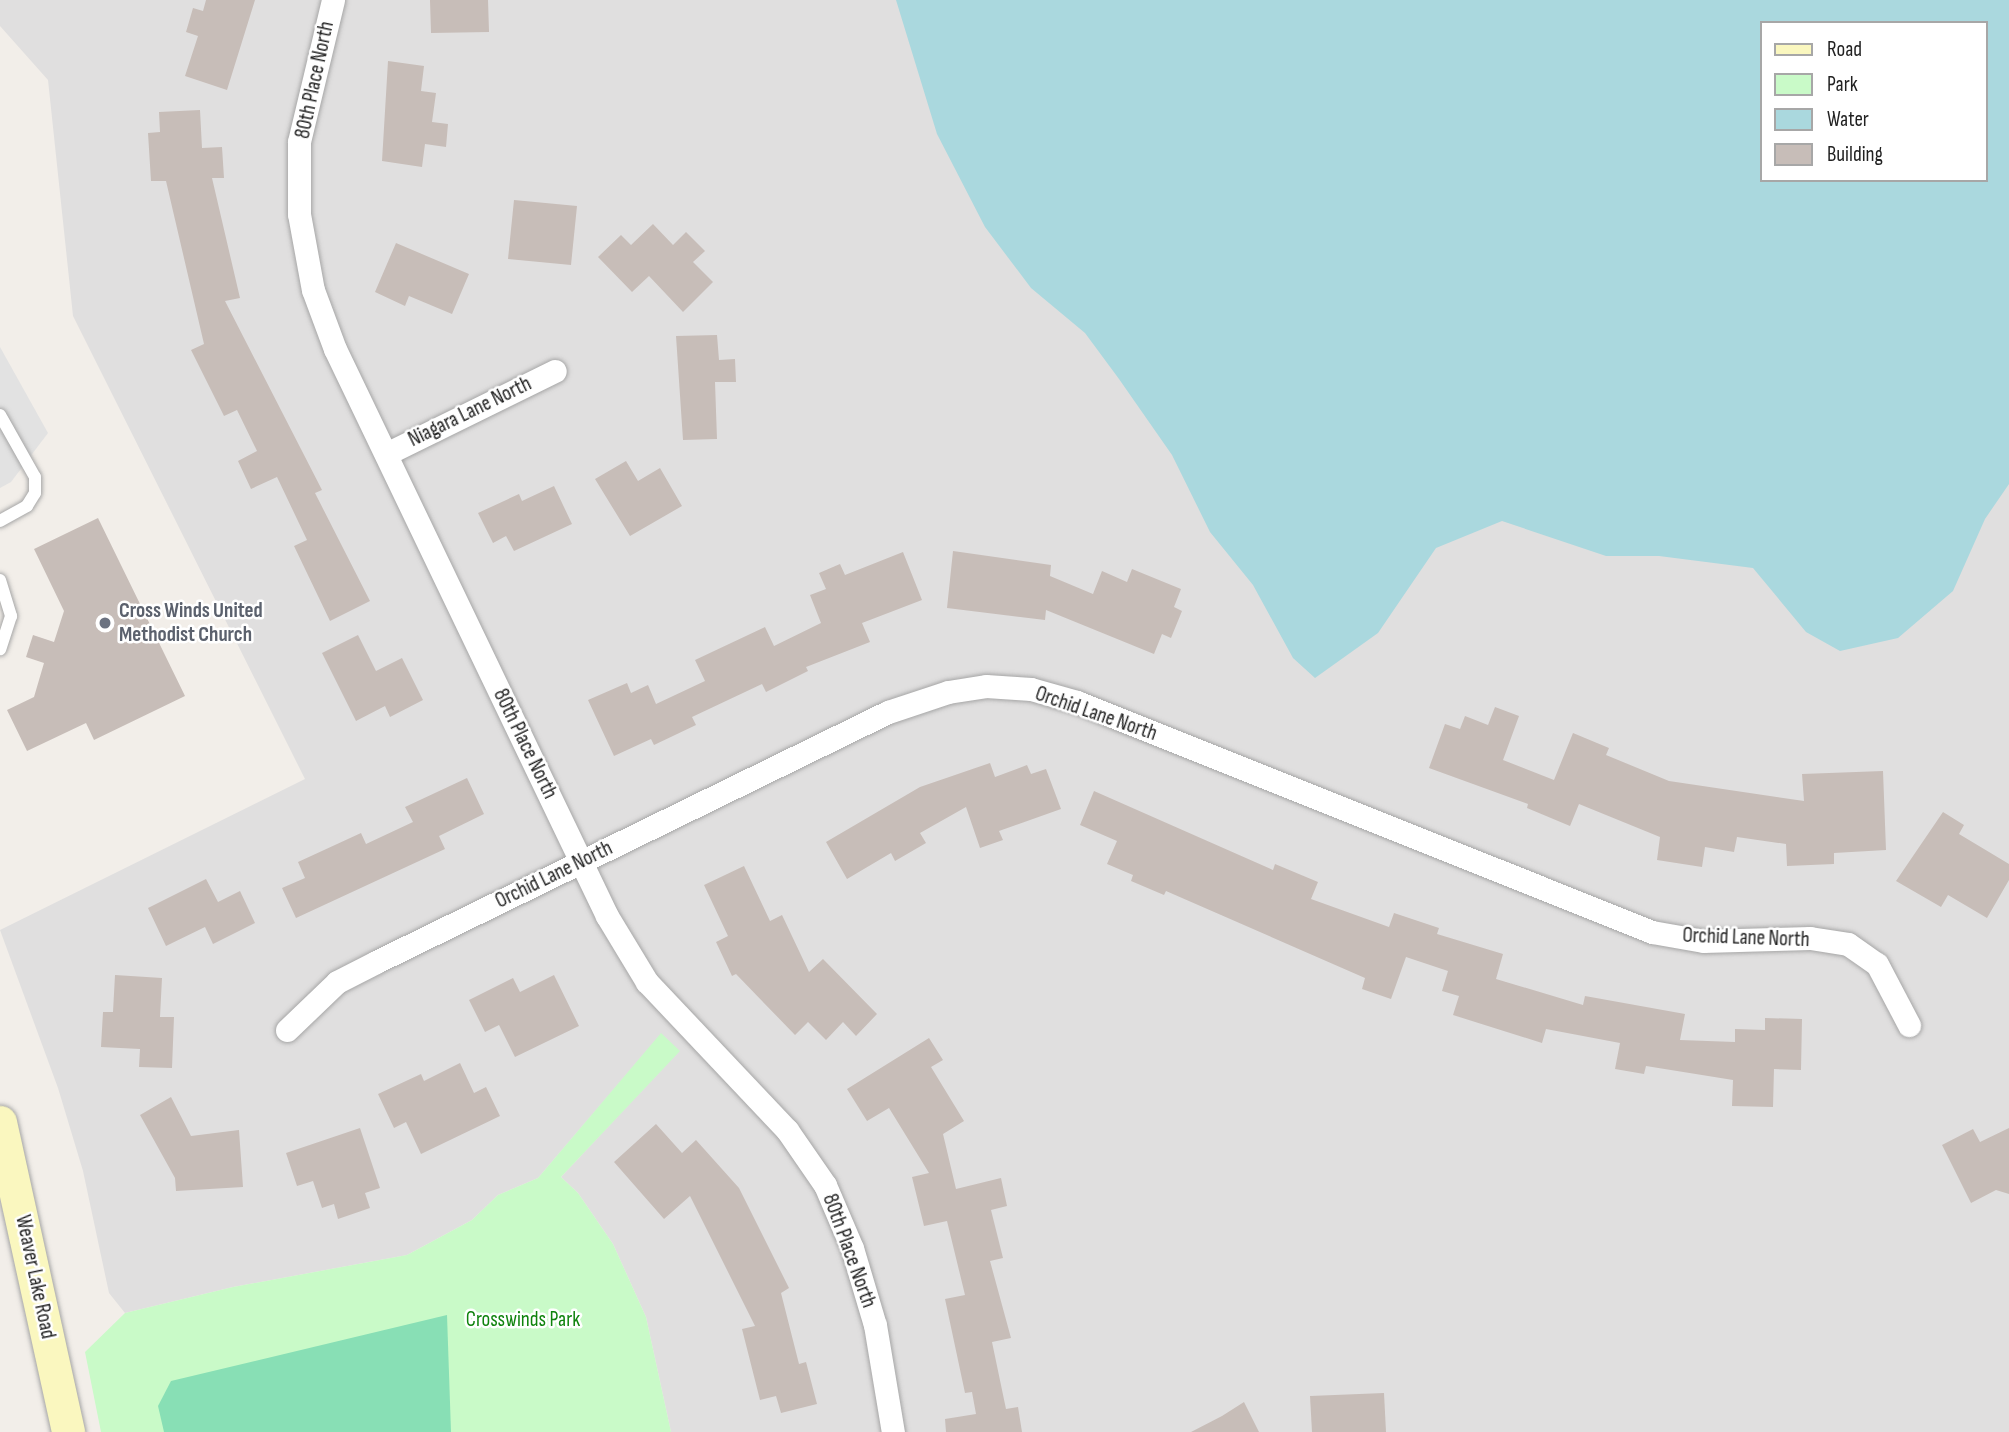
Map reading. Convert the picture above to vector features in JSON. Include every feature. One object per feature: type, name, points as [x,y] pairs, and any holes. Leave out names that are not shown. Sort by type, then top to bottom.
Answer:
[{"type":"main road","name":"Weaver Lake Road","points":[[0,1122],[68,1432]]},
{"type":"street","name":"80th Place North","points":[[333,0],[299,142],[299,214],[313,290],[335,349],[582,862],[647,982],[787,1130],[825,1185],[852,1248],[875,1325],[893,1432]]},
{"type":"street","name":"Niagara Lane North","points":[[386,454],[555,371]]},
{"type":"street","name":"Orchid Lane North","points":[[287,1030],[337,982],[888,712],[948,692],[986,686],[1031,690],[1077,702],[1652,932],[1703,941],[1810,938],[1848,944],[1877,964],[1909,1025]]},
{"type":"lane","points":[[0,415],[35,477],[35,493],[27,506],[0,521]]},
{"type":"lane","points":[[0,580],[11,617],[0,649]]},
{"type":"shaded area","points":[[0,0],[2009,0],[2009,1432],[671,1432],[646,1317],[613,1244],[578,1193],[561,1177],[679,1051],[661,1034],[538,1178],[498,1195],[472,1220],[407,1255],[233,1287],[125,1313],[109,1293],[83,1171],[58,1088],[0,930],[305,779],[73,316],[48,80],[0,26]]},
{"type":"shaded area","points":[[0,347],[48,433],[11,482],[0,488]]},
{"type":"green space","name":"Crosswinds Park","points":[[661,1033],[680,1051],[561,1177],[578,1193],[613,1244],[646,1317],[671,1432],[101,1432],[85,1352],[125,1313],[233,1287],[407,1255],[472,1220],[498,1195],[538,1178]]},
{"type":"green space","points":[[447,1315],[451,1432],[164,1432],[158,1406],[171,1381]]},
{"type":"water","points":[[896,0],[2009,0],[2009,484],[1985,519],[1953,591],[1898,638],[1840,651],[1806,632],[1753,568],[1659,556],[1606,556],[1502,521],[1436,548],[1378,633],[1315,678],[1293,658],[1253,585],[1210,532],[1172,455],[1119,379],[1085,333],[1031,288],[985,227],[937,134]]},
{"type":"building","points":[[206,0],[255,0],[227,90],[185,76],[198,36],[186,32],[193,8],[203,11]]},
{"type":"building","points":[[430,0],[488,0],[489,32],[431,33]]},
{"type":"building","points":[[388,61],[424,66],[421,91],[436,93],[432,122],[448,124],[446,147],[425,144],[422,167],[382,161]]},
{"type":"building","points":[[200,110],[202,148],[222,147],[224,178],[212,178],[240,298],[225,301],[322,490],[315,493],[370,601],[330,621],[294,546],[307,540],[277,477],[251,489],[238,461],[257,451],[237,410],[224,416],[191,350],[204,344],[166,181],[151,181],[148,133],[160,132],[159,112]]},
{"type":"building","points":[[514,200],[577,206],[571,265],[508,259]]},
{"type":"building","points":[[653,224],[673,245],[686,232],[705,251],[693,262],[713,282],[683,312],[649,276],[632,292],[598,257],[621,235],[631,245]]},
{"type":"building","points":[[396,243],[469,274],[452,314],[409,296],[405,306],[375,292]]},
{"type":"building","points":[[717,335],[719,360],[735,359],[736,382],[715,382],[717,439],[683,440],[676,336]]},
{"type":"building","points":[[626,461],[638,481],[660,468],[682,506],[630,536],[595,479]]},
{"type":"building","points":[[554,486],[572,524],[514,551],[506,536],[493,543],[478,513],[519,494],[522,501]]},
{"type":"building","name":"Cross Winds United Methodist Church","points":[[98,518],[185,696],[94,740],[86,723],[27,751],[7,710],[34,697],[44,663],[26,657],[33,635],[54,642],[64,611],[34,549]]},
{"type":"building","points":[[953,551],[1051,565],[1050,576],[1093,594],[1102,571],[1127,582],[1132,569],[1181,589],[1174,607],[1182,611],[1171,638],[1162,634],[1154,654],[1046,610],[1045,620],[947,608]]},
{"type":"building","points":[[903,552],[922,600],[862,623],[870,642],[806,667],[808,671],[766,692],[762,684],[692,717],[696,725],[654,745],[651,739],[614,756],[588,700],[627,683],[631,693],[648,685],[656,704],[705,681],[695,660],[765,627],[774,646],[821,623],[810,595],[826,589],[819,573],[840,564],[845,575]]},
{"type":"building","points":[[358,635],[376,671],[402,658],[423,700],[390,717],[385,706],[356,721],[322,653]]},
{"type":"building","points":[[1495,707],[1519,716],[1503,760],[1554,780],[1573,733],[1609,748],[1606,755],[1669,781],[1804,801],[1802,774],[1883,771],[1886,850],[1834,853],[1834,864],[1787,866],[1786,844],[1737,837],[1734,852],[1705,847],[1702,867],[1657,860],[1660,837],[1579,804],[1570,826],[1527,808],[1528,804],[1429,768],[1445,724],[1460,729],[1465,716],[1488,725]]},
{"type":"building","points":[[990,763],[995,777],[1027,765],[1031,774],[1046,769],[1061,809],[999,831],[1003,840],[980,848],[966,807],[920,833],[926,843],[895,861],[891,853],[847,879],[826,842],[920,787]]},
{"type":"building","points":[[467,778],[484,814],[439,836],[445,849],[296,918],[282,888],[305,878],[298,862],[361,833],[366,844],[413,822],[405,807]]},
{"type":"building","points":[[1094,791],[1273,870],[1275,864],[1318,882],[1311,899],[1389,927],[1394,913],[1439,928],[1437,934],[1503,954],[1496,979],[1583,1005],[1585,996],[1685,1014],[1680,1040],[1735,1042],[1735,1029],[1765,1030],[1765,1018],[1802,1019],[1801,1070],[1774,1069],[1773,1107],[1732,1106],[1733,1080],[1646,1066],[1644,1074],[1615,1069],[1620,1043],[1546,1029],[1542,1043],[1453,1015],[1459,996],[1442,991],[1448,971],[1406,957],[1391,999],[1362,989],[1365,978],[1166,891],[1164,895],[1131,881],[1133,875],[1107,864],[1117,841],[1080,825]]},
{"type":"building","points":[[1943,812],[1964,825],[1959,834],[2009,864],[2009,880],[1987,918],[1948,895],[1941,907],[1896,881]]},
{"type":"building","points":[[744,866],[770,921],[782,915],[809,972],[823,959],[877,1014],[856,1036],[843,1022],[826,1040],[808,1022],[795,1035],[736,974],[732,976],[716,942],[728,936],[704,885]]},
{"type":"building","points":[[206,879],[218,902],[240,891],[255,923],[213,944],[205,927],[166,946],[148,908]]},
{"type":"building","points":[[115,975],[162,978],[160,1017],[174,1017],[172,1068],[139,1067],[140,1049],[101,1047],[103,1012],[113,1012]]},
{"type":"building","points":[[554,975],[579,1026],[515,1057],[499,1025],[485,1032],[469,1000],[513,978],[520,992]]},
{"type":"building","points":[[929,1038],[943,1060],[931,1067],[964,1121],[943,1134],[956,1189],[1001,1178],[1007,1206],[991,1210],[1003,1258],[990,1261],[1011,1338],[992,1342],[1006,1409],[1018,1407],[1022,1432],[946,1432],[945,1419],[976,1414],[972,1392],[965,1393],[945,1299],[965,1295],[947,1221],[924,1226],[912,1177],[929,1173],[889,1108],[867,1121],[847,1089]]},
{"type":"building","points":[[460,1063],[474,1093],[486,1087],[500,1116],[421,1154],[406,1122],[394,1128],[378,1094],[421,1074],[424,1081]]},
{"type":"building","points":[[171,1097],[191,1136],[239,1130],[243,1187],[176,1191],[175,1178],[140,1115]]},
{"type":"building","points":[[656,1124],[682,1153],[696,1140],[739,1188],[789,1288],[781,1293],[799,1364],[806,1362],[817,1404],[781,1413],[776,1396],[760,1400],[742,1329],[755,1326],[690,1196],[664,1219],[614,1162]]},
{"type":"building","points":[[360,1128],[380,1188],[365,1193],[370,1208],[338,1219],[334,1204],[322,1208],[313,1181],[297,1186],[286,1153]]},
{"type":"building","points":[[2009,1128],[2009,1194],[1996,1190],[1971,1203],[1942,1145],[1973,1129],[1980,1142]]},
{"type":"building","points":[[1384,1393],[1386,1432],[1312,1432],[1310,1396]]},
{"type":"building","points":[[1244,1402],[1259,1432],[1191,1432],[1222,1416]]},
{"type":"place","name":"Cross Winds United Methodist Church","points":[[105,623]]}]
